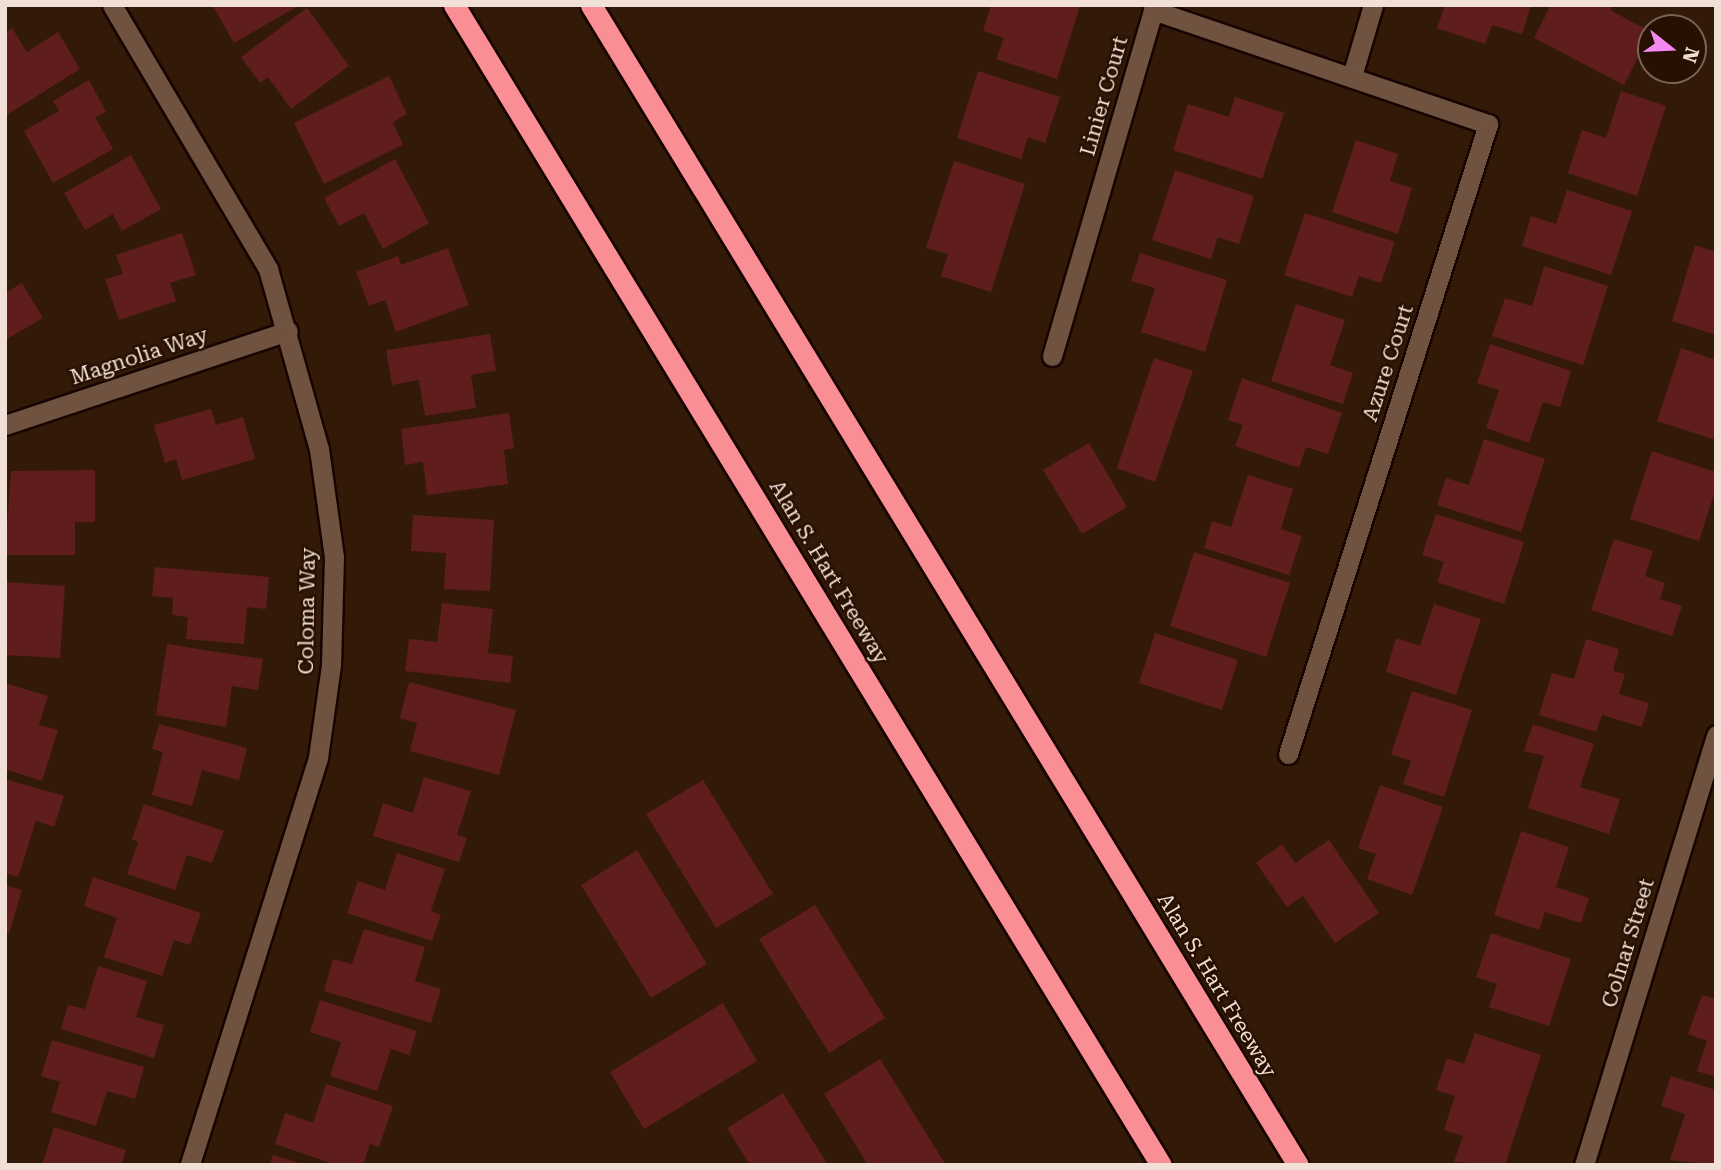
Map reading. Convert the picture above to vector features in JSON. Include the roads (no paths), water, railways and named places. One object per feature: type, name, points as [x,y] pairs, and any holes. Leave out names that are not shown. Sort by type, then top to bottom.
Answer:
[{"type":"highway","name":"Alan S. Hart Freeway","points":[[454,5],[1161,1165]]},
{"type":"highway","name":"Alan S. Hart Freeway","points":[[591,5],[1297,1165]]},
{"type":"street","name":"Coloma Way","points":[[112,5],[237,212],[268,269],[288,331],[319,449],[334,557],[331,665],[318,758],[190,1165]]},
{"type":"street","points":[[1352,76],[1373,5]]},
{"type":"street","name":"Linier Court","points":[[1052,356],[1153,10],[1352,76]]},
{"type":"street","name":"Azure Court","points":[[1288,754],[1488,124],[1352,76]]},
{"type":"street","name":"Magnolia Way","points":[[5,425],[288,331]]},
{"type":"street","name":"Colnar Street","points":[[1584,1165],[1716,735]]}]
